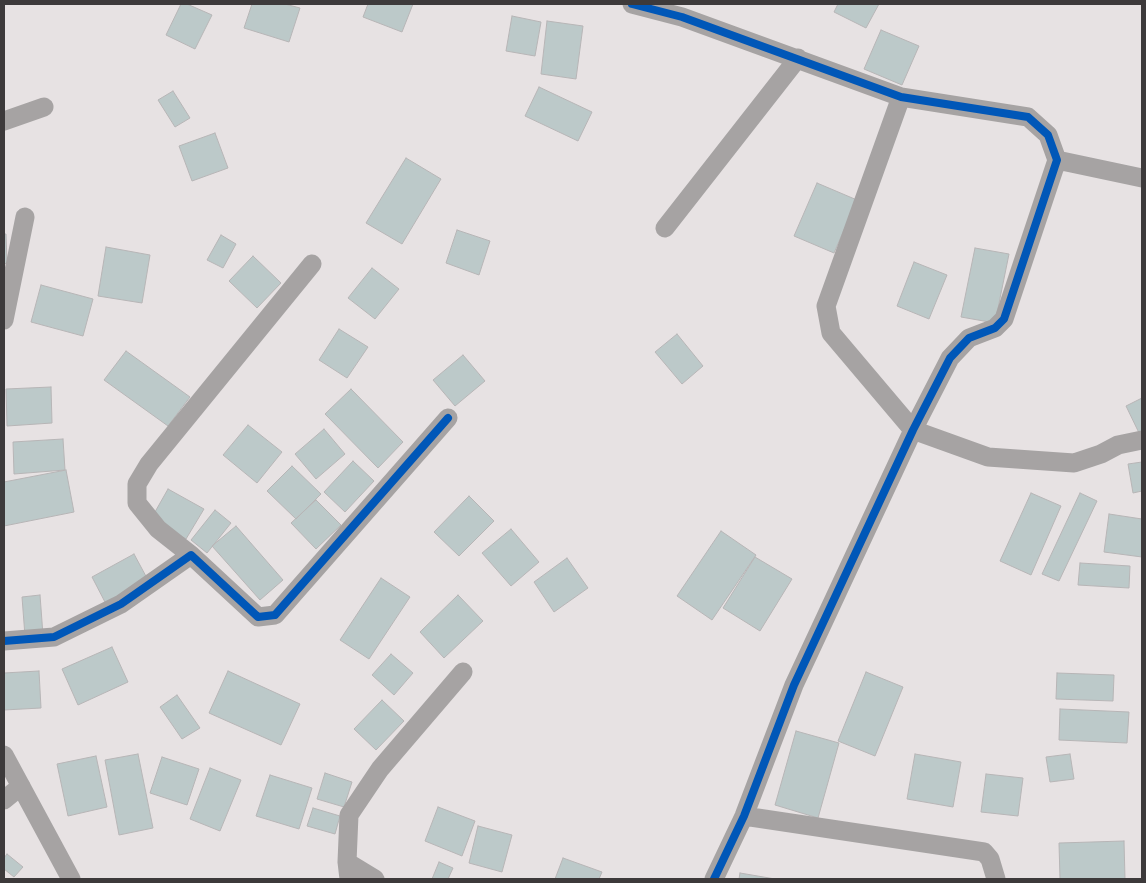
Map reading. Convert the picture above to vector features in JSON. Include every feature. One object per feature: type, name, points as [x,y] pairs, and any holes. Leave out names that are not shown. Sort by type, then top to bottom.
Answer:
[{"type":"street","points":[[632,4],[685,10],[798,58],[901,97],[1028,118],[1048,135],[1057,160],[1004,320],[995,328],[969,338],[950,358],[913,430],[794,685],[744,816],[714,879]]},
{"type":"street","points":[[664,228],[798,58]]},
{"type":"street","points":[[901,97],[826,306],[831,333],[913,430],[988,457],[1074,463],[1101,454],[1118,445],[1142,440]]},
{"type":"street","points":[[4,121],[44,107]]},
{"type":"street","points":[[1057,160],[1142,178]]},
{"type":"street","points":[[4,320],[25,217]]},
{"type":"street","points":[[312,264],[155,456],[136,484],[137,503],[158,529],[191,555],[258,617],[275,615],[448,418]]},
{"type":"street","points":[[4,641],[54,637],[121,604],[191,555]]},
{"type":"street","points":[[375,879],[348,870],[349,815],[380,769],[463,672]]},
{"type":"street","points":[[4,755],[72,879]]},
{"type":"street","points":[[4,800],[21,786]]},
{"type":"street","points":[[744,816],[984,852],[990,859],[996,879]]},
{"type":"building","points":[[181,4],[187,4],[212,15],[195,49],[166,35]]},
{"type":"building","points":[[252,4],[285,4],[300,8],[289,42],[244,28]]},
{"type":"building","points":[[368,4],[413,4],[402,32],[363,17]]},
{"type":"building","points":[[838,4],[879,4],[866,28],[834,12]]},
{"type":"building","points":[[512,16],[541,22],[535,56],[506,51]]},
{"type":"building","points":[[547,21],[583,26],[576,79],[541,74]]},
{"type":"building","points":[[881,30],[919,46],[902,85],[864,69]]},
{"type":"building","points":[[539,87],[592,112],[578,141],[525,116]]},
{"type":"building","points":[[173,91],[190,118],[175,127],[158,100]]},
{"type":"building","points":[[215,133],[228,168],[192,181],[179,146]]},
{"type":"building","points":[[406,158],[441,179],[402,244],[366,223]]},
{"type":"building","points":[[817,183],[857,200],[834,253],[794,236]]},
{"type":"building","points":[[457,230],[490,241],[479,275],[446,263]]},
{"type":"building","points":[[4,234],[6,234],[7,263],[4,264]]},
{"type":"building","points":[[221,235],[236,244],[223,268],[207,260]]},
{"type":"building","points":[[106,247],[150,255],[142,303],[98,296]]},
{"type":"building","points":[[975,248],[1009,254],[995,323],[961,317]]},
{"type":"building","points":[[253,256],[281,283],[257,308],[229,281]]},
{"type":"building","points":[[914,262],[947,275],[929,319],[897,306]]},
{"type":"building","points":[[372,268],[399,289],[375,319],[348,298]]},
{"type":"building","points":[[41,285],[93,299],[83,336],[31,322]]},
{"type":"building","points":[[339,329],[368,347],[347,378],[319,360]]},
{"type":"building","points":[[677,334],[703,366],[682,384],[655,352]]},
{"type":"building","points":[[126,351],[190,397],[168,426],[104,380]]},
{"type":"building","points":[[463,355],[485,381],[455,406],[433,380]]},
{"type":"building","points":[[51,387],[52,423],[7,426],[6,389]]},
{"type":"building","points":[[351,389],[403,442],[378,468],[325,414]]},
{"type":"building","points":[[1142,398],[1142,434],[1140,435],[1126,406]]},
{"type":"building","points":[[248,425],[282,452],[257,483],[223,455]]},
{"type":"building","points":[[324,429],[345,454],[316,479],[295,454]]},
{"type":"building","points":[[63,439],[65,470],[14,474],[13,442]]},
{"type":"building","points":[[353,461],[374,481],[345,512],[324,492]]},
{"type":"building","points":[[1142,462],[1142,491],[1133,493],[1128,464]]},
{"type":"building","points":[[292,466],[321,494],[296,519],[267,491]]},
{"type":"building","points":[[66,470],[74,512],[4,526],[4,482]]},
{"type":"building","points":[[168,489],[204,509],[186,539],[151,519]]},
{"type":"building","points":[[1031,493],[1061,506],[1031,575],[1000,561]]},
{"type":"building","points":[[1080,493],[1097,501],[1059,581],[1042,574]]},
{"type":"building","points":[[469,496],[494,521],[459,556],[434,532]]},
{"type":"building","points":[[316,500],[341,525],[316,549],[291,523]]},
{"type":"building","points":[[215,510],[231,523],[207,553],[191,540]]},
{"type":"building","points":[[1109,514],[1142,519],[1142,557],[1104,552]]},
{"type":"building","points":[[236,526],[283,580],[260,600],[212,546]]},
{"type":"building","points":[[511,529],[539,562],[511,586],[482,553]]},
{"type":"building","points":[[721,531],[756,555],[712,620],[677,596]]},
{"type":"building","points":[[134,554],[148,580],[106,604],[92,577]]},
{"type":"building","points":[[755,557],[792,579],[760,631],[723,608]]},
{"type":"building","points":[[567,558],[588,588],[554,612],[534,582]]},
{"type":"building","points":[[1080,563],[1130,566],[1129,588],[1078,585]]},
{"type":"building","points":[[381,578],[410,597],[369,659],[340,640]]},
{"type":"building","points":[[40,595],[43,635],[25,636],[22,597]]},
{"type":"building","points":[[458,595],[483,621],[444,658],[420,632]]},
{"type":"building","points":[[112,647],[128,682],[78,705],[62,669]]},
{"type":"building","points":[[391,654],[413,673],[394,695],[372,675]]},
{"type":"building","points":[[39,671],[41,708],[4,710],[4,673]]},
{"type":"building","points":[[228,671],[300,704],[281,745],[209,713]]},
{"type":"building","points":[[866,672],[903,687],[875,756],[838,741]]},
{"type":"building","points":[[1057,673],[1114,675],[1113,701],[1056,699]]},
{"type":"building","points":[[177,695],[200,728],[182,739],[160,707]]},
{"type":"building","points":[[382,700],[404,721],[376,750],[354,729]]},
{"type":"building","points":[[1060,709],[1129,712],[1127,743],[1059,740]]},
{"type":"building","points":[[796,731],[839,743],[818,818],[775,805]]},
{"type":"building","points":[[138,754],[153,828],[119,835],[105,760]]},
{"type":"building","points":[[915,754],[961,762],[953,807],[907,799]]},
{"type":"building","points":[[1070,754],[1074,779],[1050,782],[1046,757]]},
{"type":"building","points":[[96,756],[107,807],[68,816],[57,764]]},
{"type":"building","points":[[162,757],[199,769],[187,805],[150,793]]},
{"type":"building","points":[[210,768],[241,780],[220,831],[190,819]]},
{"type":"building","points":[[325,773],[352,782],[344,807],[317,799]]},
{"type":"building","points":[[986,774],[1023,778],[1018,816],[981,812]]},
{"type":"building","points":[[270,775],[312,788],[299,829],[256,816]]},
{"type":"building","points":[[438,807],[475,821],[462,856],[425,841]]},
{"type":"building","points":[[313,808],[340,816],[335,834],[307,826]]},
{"type":"building","points":[[478,826],[512,835],[502,872],[469,863]]},
{"type":"building","points":[[1124,841],[1125,879],[1060,879],[1059,843]]},
{"type":"building","points":[[7,854],[23,867],[14,877],[4,869],[4,858]]},
{"type":"building","points":[[563,858],[602,872],[599,879],[555,879]]},
{"type":"building","points":[[439,862],[453,868],[448,879],[432,879]]},
{"type":"building","points":[[740,873],[775,879],[739,879]]},
{"type":"cycle path","points":[[632,4],[682,17],[901,97],[1028,117],[1048,135],[1057,160],[1004,319],[995,328],[969,338],[950,358],[913,430],[794,685],[744,816],[714,879]]},
{"type":"cycle path","points":[[4,641],[54,637],[121,604],[191,555],[258,617],[275,615],[448,418]]}]
